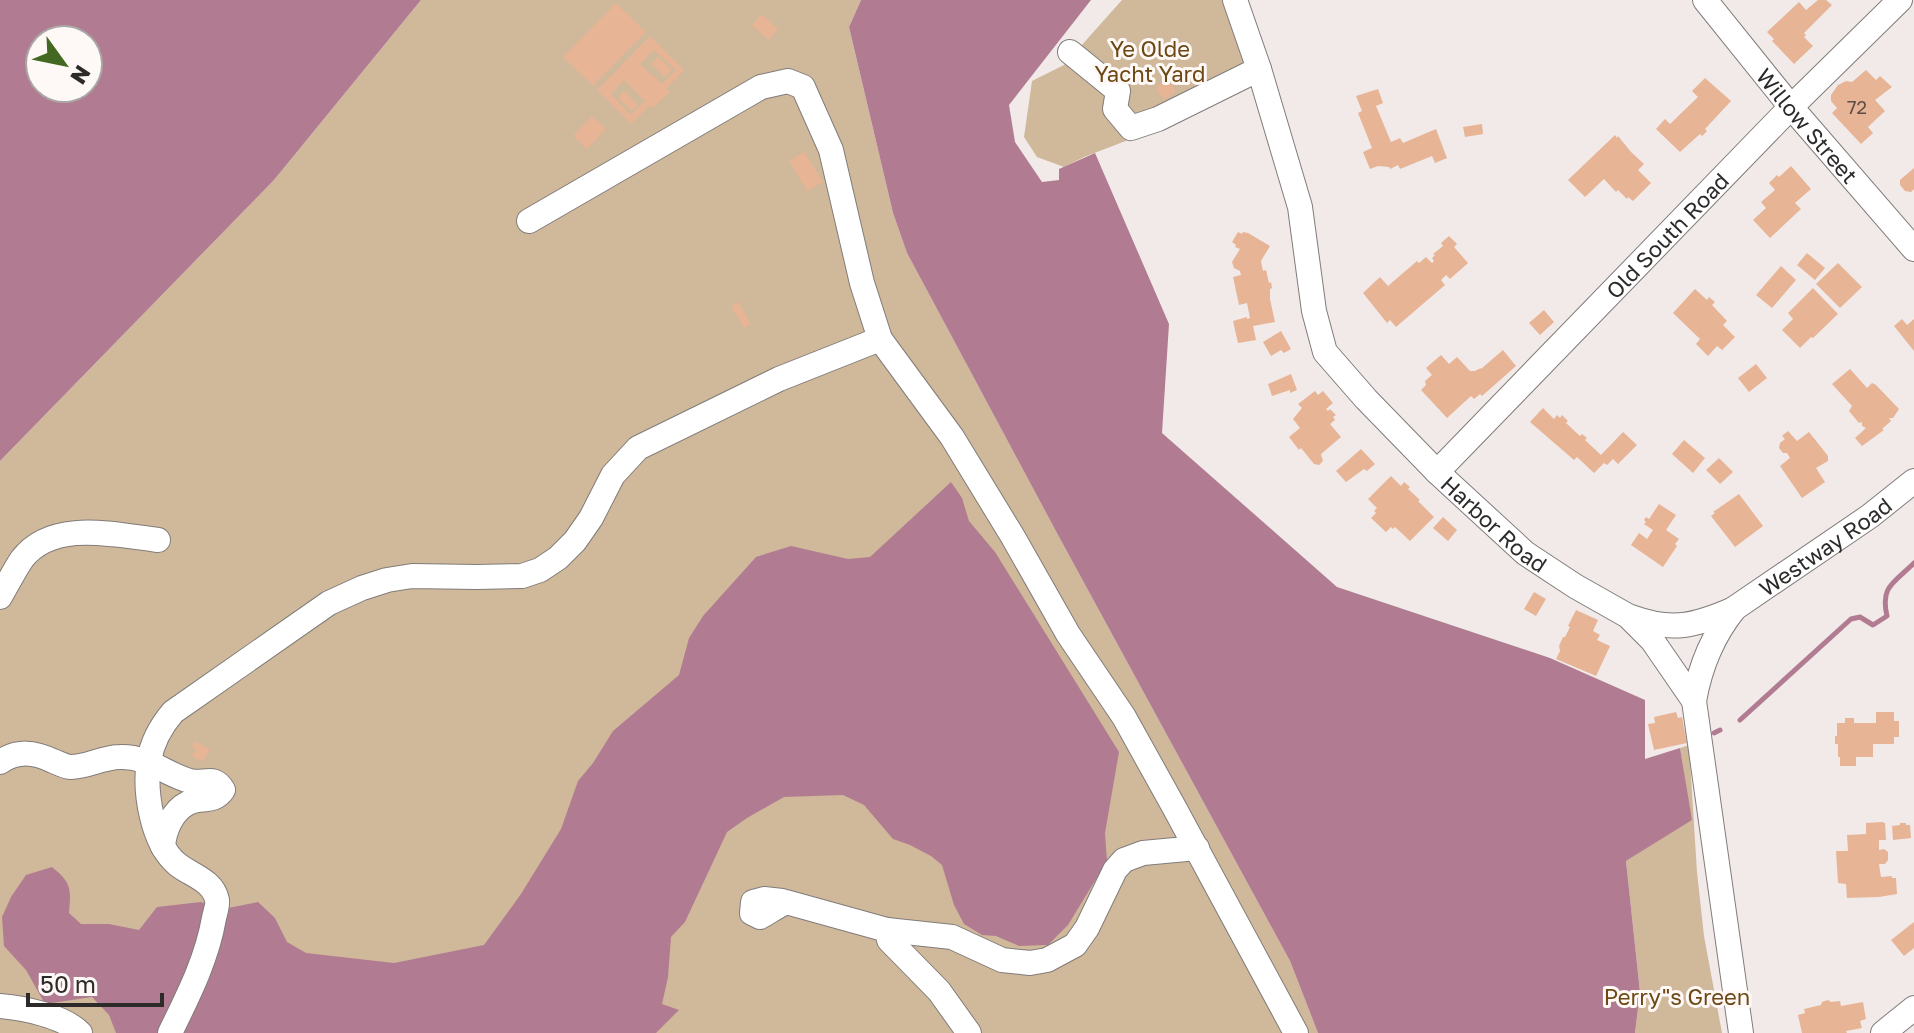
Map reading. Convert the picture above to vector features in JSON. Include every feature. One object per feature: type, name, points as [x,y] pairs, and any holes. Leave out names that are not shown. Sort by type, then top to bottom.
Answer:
[{"type":"street","name":"Harbor Road","points":[[1235,0],[1300,207],[1314,311],[1325,352],[1437,472],[1525,553],[1628,616],[1652,640],[1694,701],[1741,1033]]},
{"type":"street","name":"Willow Street","points":[[1705,0],[1791,107],[1914,249]]},
{"type":"street","name":"Old South Road","points":[[1437,472],[1791,107],[1900,0]]},
{"type":"street","points":[[1070,52],[1118,91],[1115,109],[1131,128],[1158,119],[1259,69]]},
{"type":"street","points":[[529,221],[761,87],[788,81],[803,87],[831,150],[862,283],[880,339],[952,437],[1068,634],[1124,717],[1296,1033]]},
{"type":"street","points":[[170,1033],[210,943],[217,901],[210,886],[176,864],[163,847],[155,829],[149,803],[149,761],[161,726],[173,712],[329,603],[362,588],[412,576],[522,576],[540,570],[575,541],[613,475],[638,448],[779,379],[880,339]]},
{"type":"street","name":"Westway Road","points":[[1628,616],[1650,624],[1685,626],[1735,608],[1870,516],[1914,481]]},
{"type":"street","points":[[0,597],[23,559],[39,544],[61,535],[86,533],[158,540]]},
{"type":"street","name":"Westway Road","points":[[1694,701],[1697,682],[1712,644],[1720,627],[1735,608]]},
{"type":"street","points":[[0,762],[25,752],[72,767],[115,757],[149,761],[171,774],[187,791],[164,832],[163,847]]},
{"type":"street","points":[[782,901],[764,899],[753,902],[752,913],[760,917],[786,902],[887,930],[952,937],[1002,960],[1030,963],[1047,960],[1075,945],[1087,928],[1115,870],[1124,860],[1143,853],[1197,848]]},
{"type":"street","points":[[887,930],[889,940],[939,991],[969,1033]]},
{"type":"street","points":[[0,1006],[51,1017],[74,1026],[80,1033]]},
{"type":"street","points":[[1883,1033],[1914,1008]]},
{"type":"green space","points":[[421,0],[861,0],[849,27],[893,213],[907,253],[1290,961],[1318,1033],[0,1033],[0,461],[274,180]]},
{"type":"green space","name":"Ye Olde Yacht Yard","points":[[1122,0],[1226,0],[1252,75],[1136,137],[1064,167],[1037,157],[1024,137],[1032,81],[1064,65]]},
{"type":"green space","name":"Perry\"s Green","points":[[1689,745],[1704,936],[1722,1033],[1635,1033],[1640,992],[1626,861],[1691,820],[1680,748]]},
{"type":"shaded area","points":[[0,0],[421,0],[274,180],[0,461]]},
{"type":"shaded area","points":[[861,0],[1091,0],[1009,105],[1015,142],[1042,182],[1059,180],[1059,169],[1095,153],[1169,324],[1162,433],[1337,587],[1550,658],[1645,700],[1645,759],[1680,748],[1692,820],[1626,861],[1640,992],[1635,1033],[1318,1033],[1290,961],[907,253],[893,213],[849,27]]},
{"type":"shaded area","points":[[951,482],[962,498],[969,521],[995,552],[1119,752],[1105,833],[1107,861],[1068,925],[1048,945],[1019,946],[996,936],[982,935],[964,924],[954,905],[942,865],[931,856],[893,839],[864,805],[843,795],[784,797],[727,832],[685,922],[671,937],[662,1004],[679,1010],[656,1033],[116,1033],[109,1015],[92,997],[45,1004],[26,970],[4,946],[2,917],[11,897],[26,875],[52,867],[67,882],[69,913],[81,924],[109,924],[139,930],[157,907],[201,902],[223,909],[258,902],[275,918],[287,942],[306,953],[394,963],[484,945],[521,894],[561,829],[578,781],[613,731],[679,675],[689,638],[703,616],[756,557],[791,546],[848,559],[870,557]]},
{"type":"building","points":[[1818,0],[1826,0],[1832,5],[1804,33],[1813,46],[1794,64],[1767,32],[1799,2],[1806,10]]},
{"type":"building","points":[[616,3],[646,32],[593,86],[563,57]]},
{"type":"building","points":[[762,14],[778,29],[768,40],[752,25]]},
{"type":"building","points":[[650,36],[684,70],[666,89],[670,92],[653,108],[650,105],[631,124],[597,90]],"holes":[[[654,50],[676,70],[662,84],[640,64]],[[624,80],[645,101],[631,115],[611,94]]]},
{"type":"building","points":[[658,57],[672,70],[665,77],[651,64]]},
{"type":"building","points":[[1866,70],[1876,80],[1880,76],[1892,87],[1875,100],[1885,111],[1868,127],[1873,133],[1861,144],[1832,113],[1837,108],[1831,101],[1831,95],[1838,85],[1852,82]]},
{"type":"building","points":[[1165,78],[1176,91],[1164,100],[1156,88]]},
{"type":"building","points":[[1705,78],[1731,101],[1702,136],[1700,134],[1680,152],[1656,129],[1665,119],[1670,124],[1698,97],[1692,91]]},
{"type":"building","points":[[1378,89],[1383,103],[1376,106],[1391,142],[1400,138],[1403,143],[1436,129],[1447,158],[1435,163],[1432,156],[1400,169],[1398,165],[1390,169],[1378,166],[1370,169],[1363,152],[1372,148],[1358,113],[1362,111],[1356,96]]},
{"type":"building","points":[[624,91],[638,105],[632,111],[618,98]]},
{"type":"building","points":[[592,116],[606,129],[587,149],[573,136]]},
{"type":"building","points":[[1482,124],[1483,134],[1465,137],[1463,127]]},
{"type":"building","points":[[1615,135],[1644,164],[1638,170],[1651,183],[1633,201],[1618,190],[1616,192],[1604,179],[1585,197],[1568,180]]},
{"type":"building","points":[[804,152],[823,182],[807,191],[789,161]]},
{"type":"building","points":[[1791,166],[1811,189],[1795,203],[1801,209],[1770,238],[1753,220],[1766,208],[1761,202],[1775,190],[1769,183]]},
{"type":"building","points":[[1914,168],[1914,189],[1905,191],[1900,180]]},
{"type":"building","points":[[1238,232],[1248,233],[1270,246],[1261,261],[1263,271],[1266,270],[1271,282],[1270,299],[1275,322],[1253,326],[1256,340],[1238,343],[1233,321],[1250,318],[1247,303],[1239,305],[1233,277],[1241,275],[1232,262],[1240,249],[1232,242]]},
{"type":"building","points":[[1449,236],[1468,263],[1450,279],[1446,275],[1441,280],[1445,285],[1396,327],[1390,320],[1387,323],[1363,293],[1380,277],[1388,286],[1426,257],[1432,263],[1433,254]]},
{"type":"building","points":[[1807,253],[1825,268],[1815,280],[1797,265]]},
{"type":"building","points":[[1838,263],[1862,287],[1840,308],[1816,284]]},
{"type":"building","points":[[1781,266],[1796,280],[1772,308],[1756,295]]},
{"type":"building","points":[[1813,288],[1838,314],[1800,348],[1782,330],[1793,319],[1788,313]]},
{"type":"building","points":[[1695,289],[1707,300],[1709,297],[1715,302],[1712,305],[1727,321],[1723,325],[1735,337],[1722,350],[1717,346],[1708,356],[1696,344],[1700,339],[1673,313]]},
{"type":"building","points":[[738,302],[751,324],[744,328],[731,306]]},
{"type":"building","points":[[1544,310],[1554,322],[1540,335],[1529,323]]},
{"type":"building","points":[[1902,319],[1907,325],[1914,319],[1914,351],[1894,326]]},
{"type":"building","points":[[1281,331],[1291,349],[1271,356],[1263,342]]},
{"type":"building","points":[[1503,350],[1516,366],[1482,396],[1480,394],[1474,399],[1471,396],[1447,418],[1421,390],[1432,375],[1426,368],[1441,355],[1449,364],[1457,357],[1470,371],[1475,371]]},
{"type":"building","points":[[1756,364],[1767,378],[1749,392],[1738,378]]},
{"type":"building","points":[[1850,369],[1867,388],[1872,383],[1876,385],[1899,409],[1893,418],[1889,418],[1891,421],[1884,430],[1862,446],[1855,438],[1866,428],[1849,411],[1852,406],[1832,384]]},
{"type":"building","points":[[1291,374],[1297,390],[1272,396],[1268,384]]},
{"type":"building","points":[[1315,391],[1318,395],[1323,391],[1333,403],[1326,409],[1336,415],[1330,424],[1341,437],[1321,454],[1323,461],[1319,465],[1314,464],[1301,448],[1299,450],[1289,437],[1300,428],[1293,419],[1302,408],[1298,404]]},
{"type":"building","points":[[1543,408],[1554,419],[1562,415],[1568,421],[1566,423],[1580,436],[1582,434],[1587,438],[1585,440],[1601,455],[1623,432],[1637,445],[1618,464],[1613,459],[1594,473],[1530,422]]},
{"type":"building","points":[[1788,431],[1797,441],[1809,432],[1828,456],[1828,461],[1816,468],[1825,482],[1802,498],[1780,466],[1790,458],[1779,448],[1785,439],[1782,436]]},
{"type":"building","points":[[1684,440],[1705,458],[1693,473],[1672,454]]},
{"type":"building","points":[[1361,449],[1375,464],[1346,482],[1336,471]]},
{"type":"building","points":[[1719,458],[1733,472],[1720,484],[1706,470]]},
{"type":"building","points":[[1391,476],[1401,486],[1404,482],[1410,487],[1408,489],[1434,517],[1410,541],[1395,527],[1386,532],[1371,518],[1377,508],[1368,499]]},
{"type":"building","points":[[1739,494],[1763,526],[1735,547],[1711,516]]},
{"type":"building","points":[[1659,504],[1676,515],[1666,530],[1679,539],[1663,567],[1631,545],[1639,533],[1647,539],[1653,530],[1644,524],[1644,520],[1646,517],[1649,519]]},
{"type":"building","points":[[1443,517],[1457,530],[1448,541],[1433,528]]},
{"type":"building","points":[[1534,592],[1546,599],[1536,616],[1524,609]]},
{"type":"building","points":[[1576,610],[1598,620],[1593,631],[1600,635],[1597,640],[1610,646],[1596,676],[1556,659]]},
{"type":"building","points":[[1676,712],[1678,718],[1682,717],[1687,743],[1654,750],[1648,724],[1655,723],[1654,717]]},
{"type":"building","points":[[1876,712],[1894,712],[1894,721],[1899,721],[1899,737],[1894,737],[1894,744],[1873,744],[1873,757],[1856,757],[1856,766],[1840,766],[1838,744],[1835,744],[1837,723],[1845,723],[1845,718],[1854,718],[1854,723],[1876,723]]},
{"type":"building","points":[[196,741],[210,750],[202,762],[192,756]]},
{"type":"building","points":[[1866,823],[1885,823],[1886,840],[1879,840],[1879,850],[1888,852],[1888,860],[1885,864],[1879,864],[1881,877],[1896,878],[1897,894],[1847,898],[1846,884],[1838,883],[1836,851],[1848,851],[1847,835],[1866,834]]},
{"type":"building","points":[[1900,823],[1910,825],[1911,838],[1893,840],[1892,826]]},
{"type":"building","points":[[1914,922],[1914,948],[1904,956],[1891,940]]},
{"type":"building","points":[[1828,1000],[1840,1001],[1841,1006],[1863,1002],[1866,1019],[1860,1021],[1862,1028],[1847,1033],[1802,1033],[1798,1015],[1805,1013],[1804,1009]]},
{"type":"waterway","points":[[1740,720],[1851,619],[1860,617],[1873,625],[1887,616],[1887,591],[1914,563]]},
{"type":"waterway","points":[[1714,733],[1720,730]]}]
